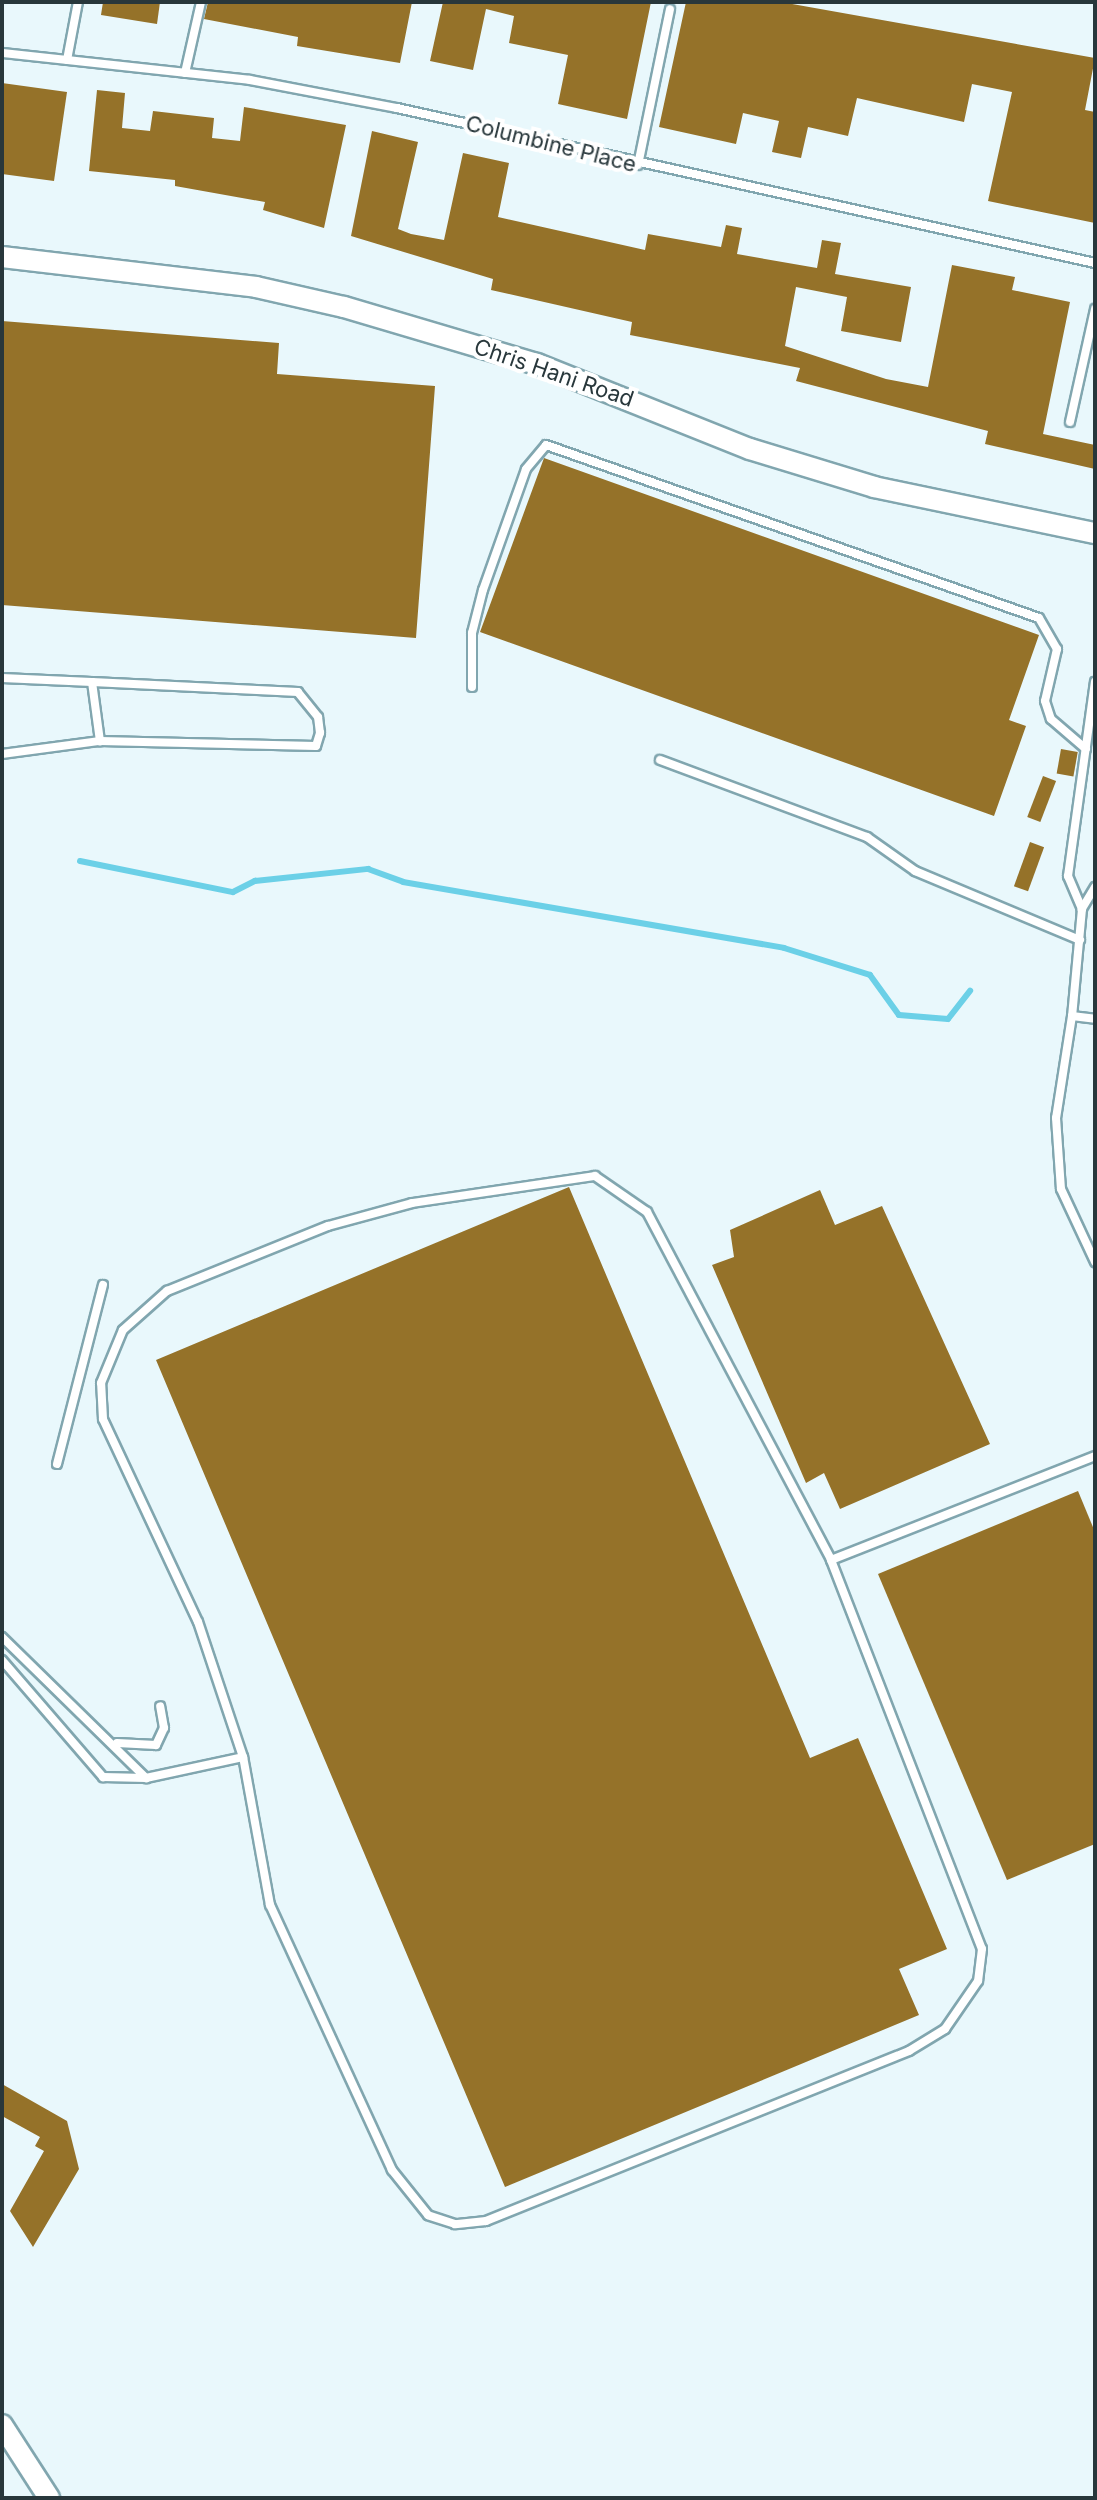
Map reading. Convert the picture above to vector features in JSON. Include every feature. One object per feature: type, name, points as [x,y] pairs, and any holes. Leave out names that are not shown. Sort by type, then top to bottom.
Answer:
[{"type":"street","name":"Chris Hani Road","points":[[2,257],[256,287],[344,307],[537,364],[750,449],[874,487],[1095,533]]},
{"type":"street","points":[[2,2425],[49,2498]]},
{"type":"lane","points":[[67,60],[78,2]]},
{"type":"lane","points":[[185,73],[201,2]]},
{"type":"lane","points":[[638,165],[670,9]]},
{"type":"lane","name":"Columbine Place","points":[[2,53],[185,73],[507,130],[638,165],[1095,263]]},
{"type":"lane","points":[[1070,422],[1095,309]]},
{"type":"lane","points":[[472,687],[472,633],[483,590],[526,469],[546,445],[1039,618],[1057,649],[1045,701],[1051,719],[1086,749]]},
{"type":"lane","points":[[2,678],[298,692],[318,717],[320,733],[316,746],[100,741],[2,754]]},
{"type":"lane","points":[[92,682],[100,741]]},
{"type":"lane","points":[[1095,682],[1068,876],[1082,909],[1072,1016],[1056,1118],[1061,1189],[1095,1262]]},
{"type":"lane","points":[[660,760],[867,837],[915,871],[1080,940]]},
{"type":"lane","points":[[1082,909],[1095,887]]},
{"type":"lane","points":[[1072,1016],[1095,1019]]},
{"type":"lane","points":[[595,1176],[633,1195],[831,1560],[982,1949],[966,2005],[909,2051],[486,2221],[455,2224],[428,2215],[392,2170],[270,1905],[243,1757],[198,1622],[103,1419],[101,1383],[123,1330],[167,1291],[328,1226],[412,1203],[595,1176]]},
{"type":"lane","points":[[57,1464],[103,1285]]},
{"type":"lane","points":[[831,1560],[1095,1456]]},
{"type":"lane","points":[[2,1637],[146,1778]]},
{"type":"lane","points":[[2,1660],[89,1769],[114,1781],[146,1778],[243,1757]]},
{"type":"lane","points":[[111,1741],[131,1749],[156,1745],[164,1728],[160,1706]]},
{"type":"building","points":[[103,2],[160,2],[157,24],[101,15]]},
{"type":"building","points":[[208,2],[412,2],[400,63],[297,46],[298,37],[204,19]]},
{"type":"building","points":[[443,2],[651,2],[627,119],[558,104],[568,55],[509,43],[514,16],[486,9],[473,70],[430,61]]},
{"type":"building","points":[[686,2],[781,2],[1095,58],[1085,110],[1095,112],[1095,223],[988,201],[1012,92],[972,84],[964,122],[857,98],[848,136],[808,127],[801,158],[772,152],[779,121],[743,113],[736,144],[659,127]]},
{"type":"building","points":[[2,83],[67,92],[54,181],[2,174]]},
{"type":"building","points":[[97,90],[125,93],[122,128],[150,131],[153,111],[214,118],[212,138],[240,141],[244,107],[346,125],[324,228],[263,210],[265,202],[175,186],[175,180],[89,171]]},
{"type":"building","points":[[372,131],[418,142],[398,229],[411,234],[444,240],[463,153],[509,163],[498,217],[645,250],[648,234],[721,247],[726,225],[742,228],[737,254],[817,268],[822,240],[841,243],[835,274],[911,287],[901,342],[841,331],[847,297],[796,287],[785,346],[886,379],[928,387],[952,265],[1015,277],[1012,290],[1070,302],[1043,434],[1095,445],[1095,469],[985,444],[988,431],[796,381],[800,368],[630,335],[632,322],[491,290],[493,279],[351,236]]},
{"type":"building","points":[[2,321],[279,343],[277,374],[435,386],[416,638],[2,605]]},
{"type":"building","points":[[544,458],[1039,635],[1009,720],[1026,726],[994,816],[480,632]]},
{"type":"building","points":[[1061,749],[1078,752],[1073,777],[1057,774]]},
{"type":"building","points":[[1043,776],[1056,781],[1040,822],[1027,817]]},
{"type":"building","points":[[1030,842],[1044,847],[1028,891],[1014,886]]},
{"type":"building","points":[[569,1187],[810,1758],[858,1738],[947,1949],[899,1969],[919,2015],[505,2187],[156,1360]]},
{"type":"building","points":[[820,1190],[835,1225],[882,1206],[990,1444],[840,1509],[824,1473],[806,1483],[712,1265],[734,1257],[730,1230]]},
{"type":"building","points":[[1078,1491],[1095,1532],[1095,1844],[1007,1880],[878,1574]]},
{"type":"building","points":[[2,2084],[67,2121],[79,2169],[33,2247],[10,2211],[44,2151],[35,2146],[40,2137],[2,2116]]},
{"type":"waterway","points":[[80,861],[233,892],[255,881],[368,869],[403,882],[784,948],[870,975],[899,1015],[948,1019],[970,991]]}]
